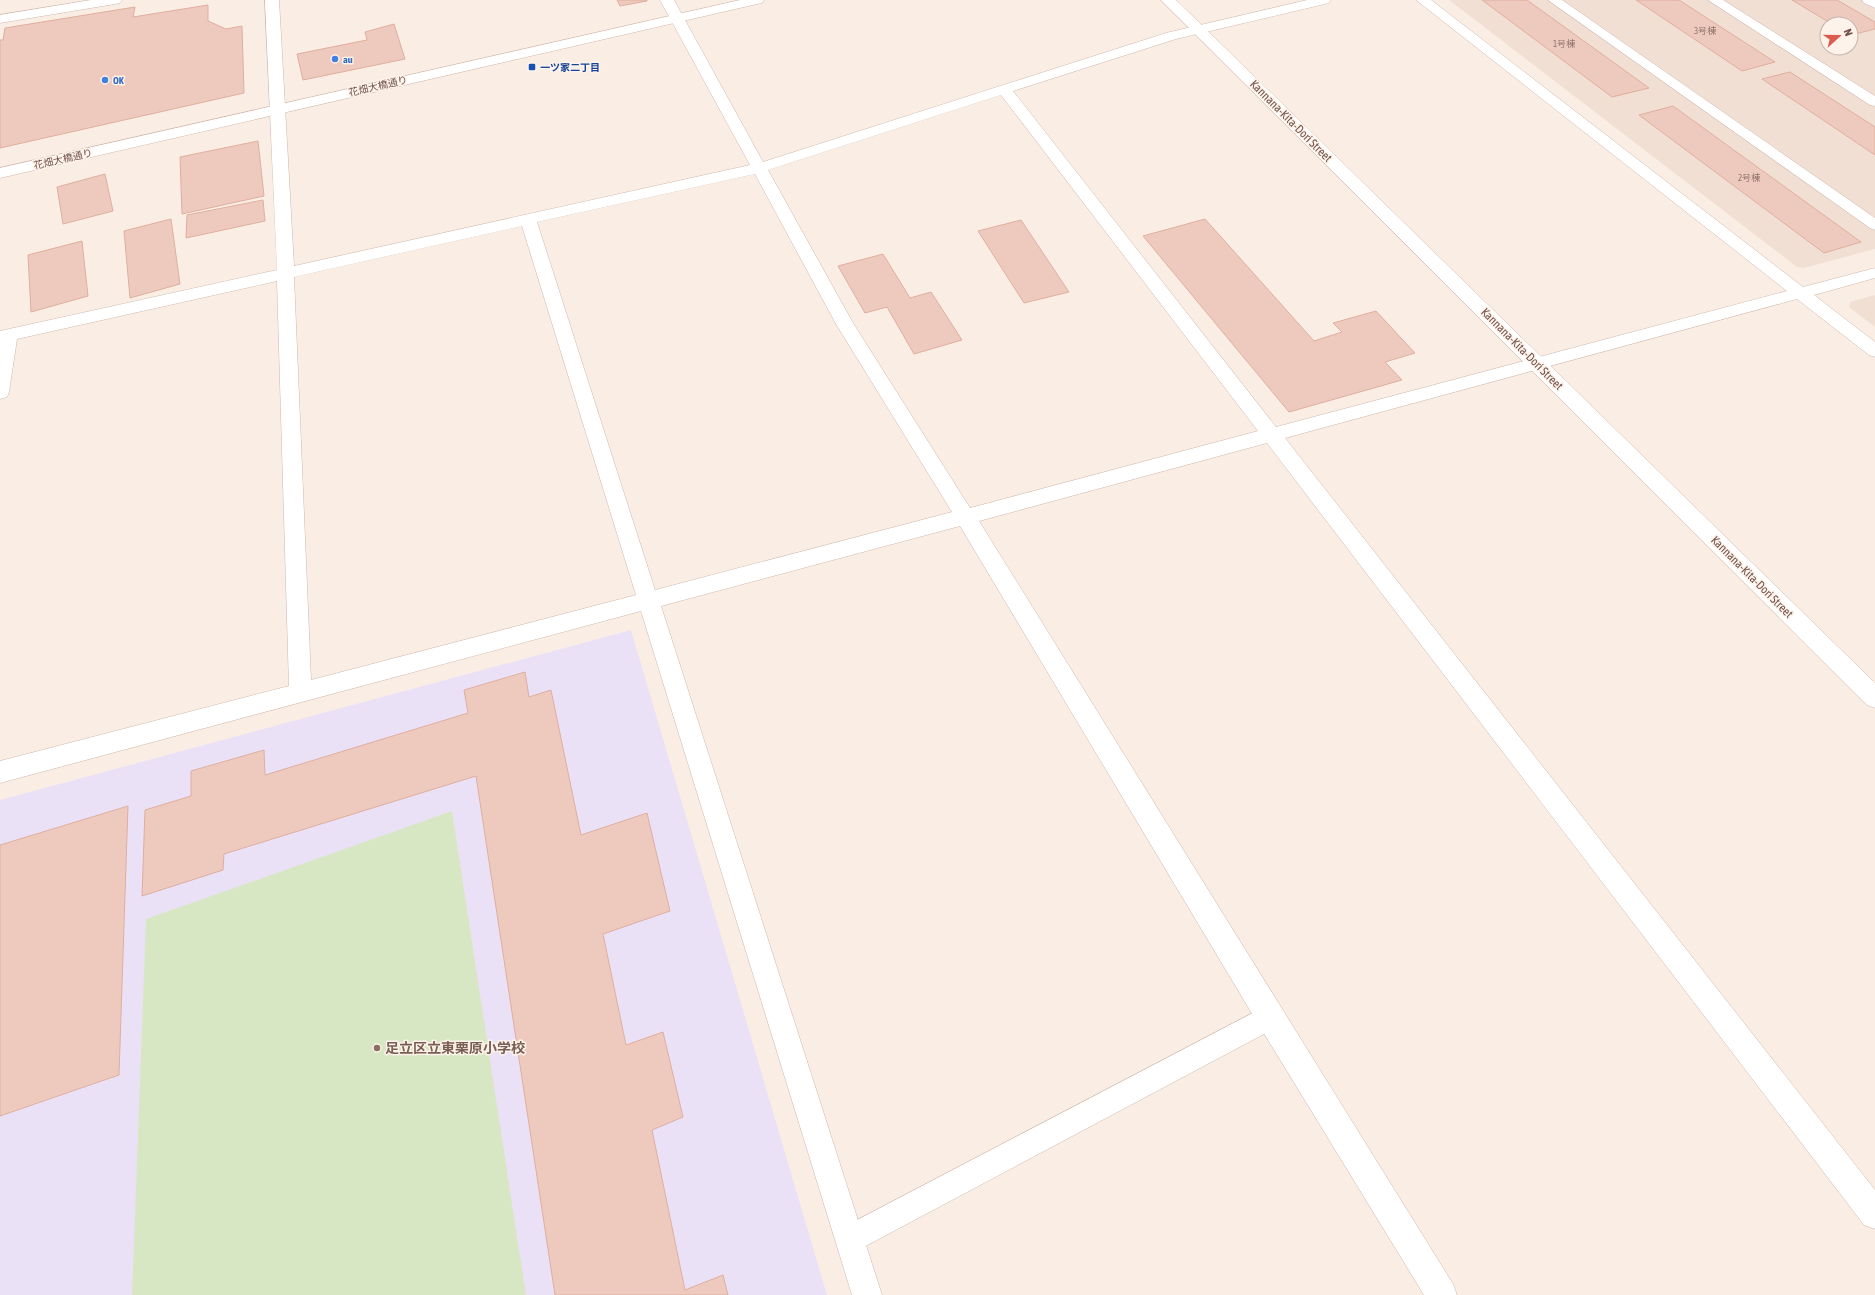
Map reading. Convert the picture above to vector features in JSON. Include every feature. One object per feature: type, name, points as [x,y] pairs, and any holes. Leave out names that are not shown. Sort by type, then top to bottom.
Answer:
[{"type":"street","points":[[0,19],[68,4],[115,0]]},
{"type":"street","points":[[272,0],[285,273],[300,692]]},
{"type":"street","name":"花畑大橋通り","points":[[0,173],[277,109],[672,9],[757,0]]},
{"type":"street","name":"Kannana-Kita-Dori Street","points":[[1168,0],[1875,698]]},
{"type":"street","points":[[0,392],[5,336],[759,168],[1197,29],[1324,0]]},
{"type":"street","points":[[1423,0],[1875,351]]},
{"type":"street","points":[[672,9],[845,324],[1442,1295]]},
{"type":"street","points":[[1004,89],[1875,1214]]},
{"type":"street","points":[[528,219],[867,1295]]},
{"type":"street","points":[[0,772],[1875,273]]},
{"type":"lane","points":[[1554,0],[1875,225]]},
{"type":"lane","points":[[1714,0],[1875,102]]},
{"type":"lane","points":[[1868,0],[1875,4]]},
{"type":"lane","points":[[850,1239],[1270,1017]]},
{"type":"shaded area","points":[[1449,0],[1875,0],[1875,249],[1804,268],[1797,267]]},
{"type":"shaded area","points":[[1875,295],[1875,327],[1849,307],[1850,302]]},
{"type":"shaded area","name":"足立区立東栗原小学校","points":[[631,630],[827,1295],[0,1295],[0,800]]},
{"type":"green space","points":[[452,811],[526,1295],[132,1295],[146,919]]},
{"type":"building","points":[[617,0],[647,0],[647,1],[620,6]]},
{"type":"building","points":[[1482,0],[1527,0],[1649,88],[1612,97]]},
{"type":"building","points":[[1636,0],[1679,0],[1775,62],[1742,71]]},
{"type":"building","points":[[1792,0],[1837,0],[1875,22],[1875,29],[1859,33],[1859,16],[1819,16]]},
{"type":"building","points":[[208,5],[208,21],[226,29],[242,26],[244,93],[0,148],[0,40],[3,40],[5,28],[135,7],[133,17]]},
{"type":"building","points":[[394,24],[405,59],[303,80],[297,54],[367,40],[365,32]]},
{"type":"building","points":[[1790,72],[1875,127],[1875,155],[1762,79]]},
{"type":"building","points":[[1673,106],[1861,242],[1824,253],[1639,115]]},
{"type":"building","points":[[258,141],[264,196],[182,214],[180,157]]},
{"type":"building","points":[[105,174],[113,211],[63,224],[57,187]]},
{"type":"building","points":[[263,200],[265,221],[186,238],[187,215]]},
{"type":"building","points":[[171,219],[180,284],[130,298],[124,231]]},
{"type":"building","points":[[1205,219],[1314,341],[1342,332],[1333,323],[1376,311],[1415,353],[1385,362],[1402,380],[1289,412],[1143,236]]},
{"type":"building","points":[[1021,220],[1069,292],[1024,303],[978,231]]},
{"type":"building","points":[[82,241],[88,296],[31,312],[28,255]]},
{"type":"building","points":[[883,254],[910,298],[931,292],[962,340],[914,354],[887,307],[865,313],[838,266]]},
{"type":"building","points":[[525,672],[529,697],[551,690],[581,835],[647,813],[670,911],[603,934],[626,1045],[663,1032],[683,1117],[652,1130],[685,1290],[723,1275],[728,1295],[555,1295],[476,776],[224,854],[223,870],[142,896],[145,810],[191,796],[191,771],[264,750],[265,775],[468,713],[464,690]]},
{"type":"building","points":[[128,806],[119,1075],[0,1116],[0,845]]},
{"type":"place","name":"au","points":[[335,59]]},
{"type":"place","name":"一ツ家二丁目","points":[[532,67]]},
{"type":"place","name":"OK","points":[[105,80]]},
{"type":"place","name":"足立区立東栗原小学校","points":[[377,1048]]}]
